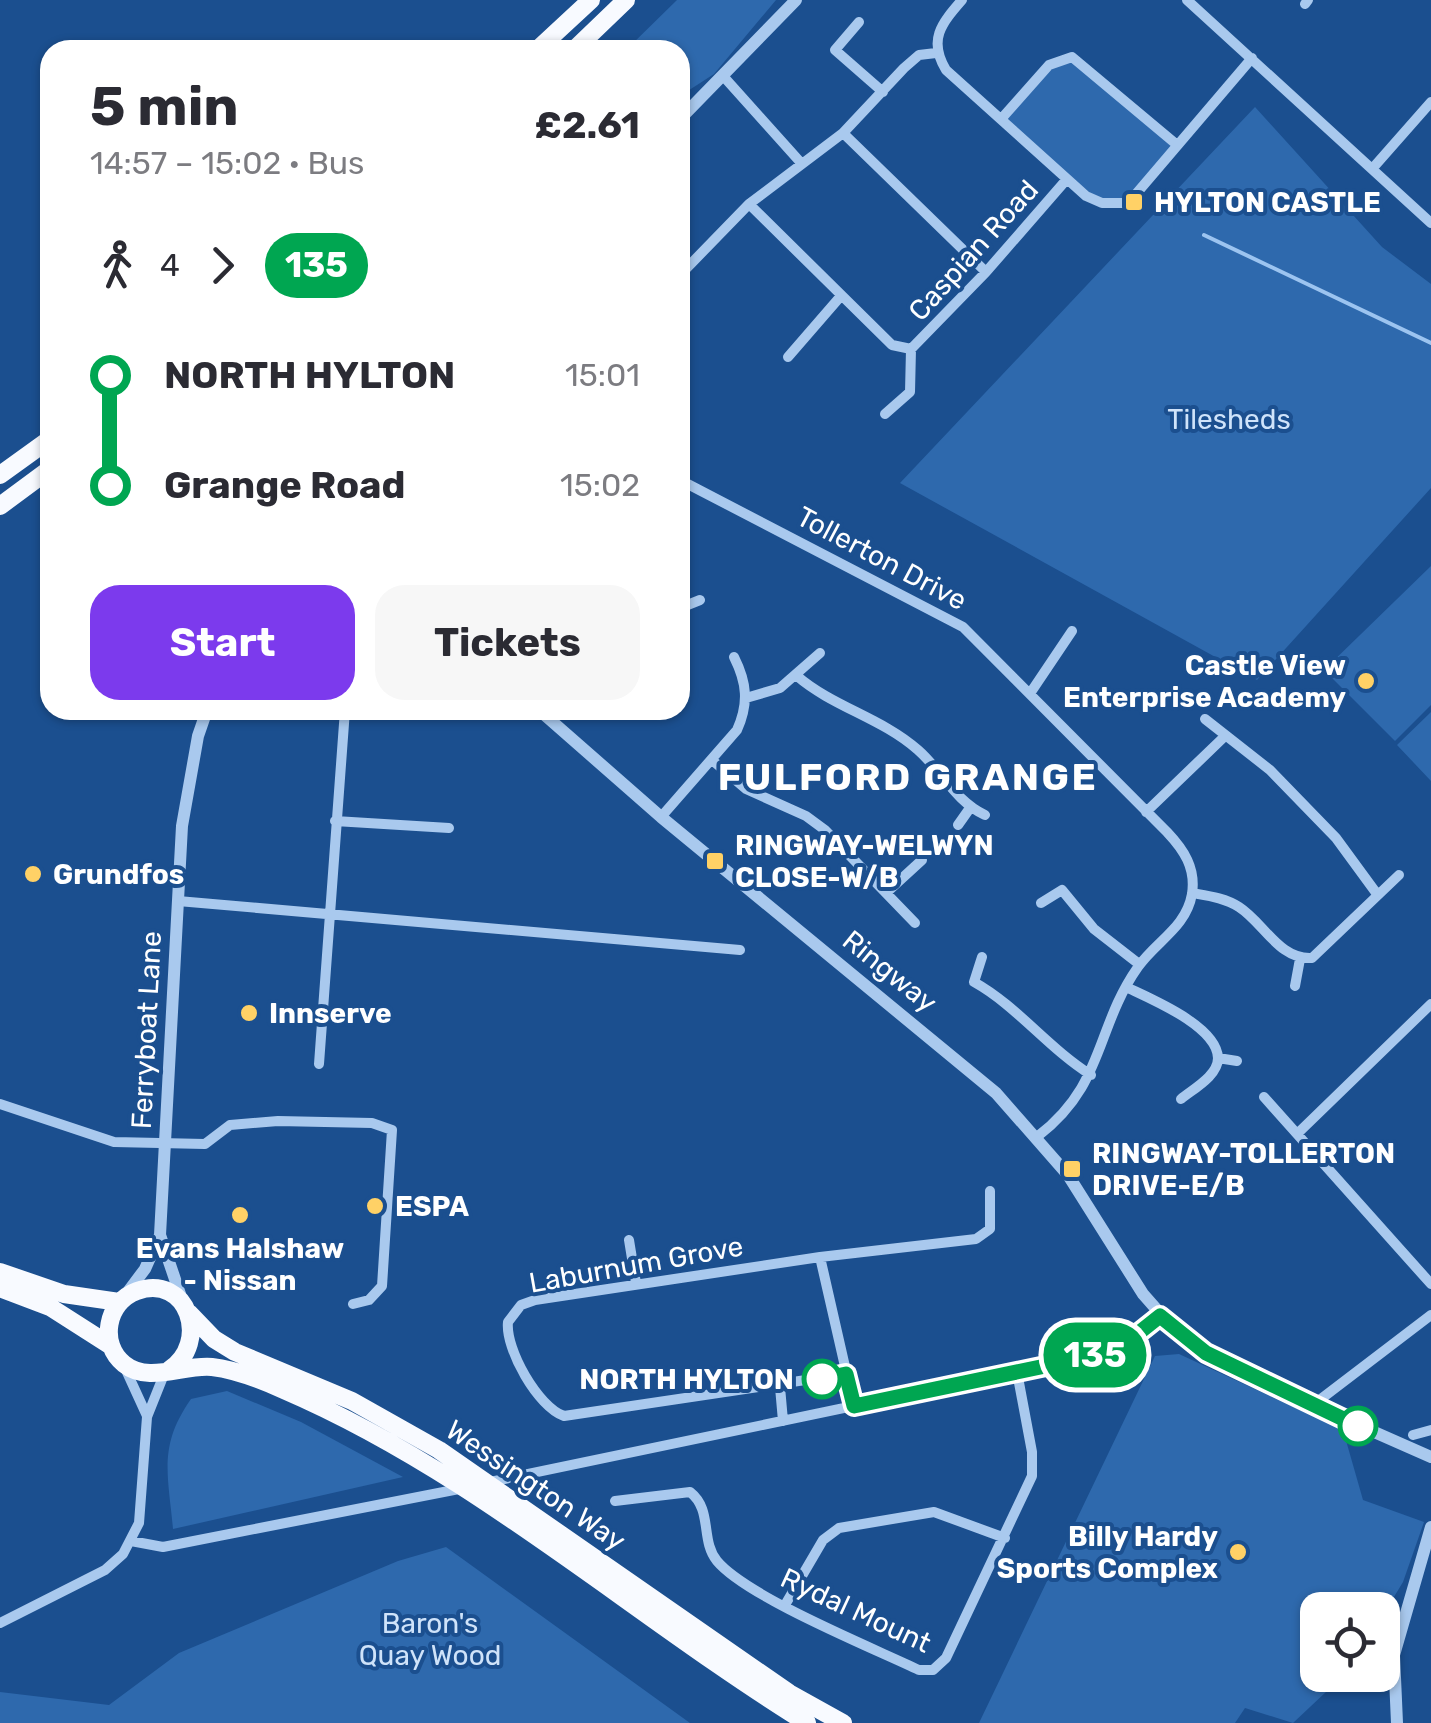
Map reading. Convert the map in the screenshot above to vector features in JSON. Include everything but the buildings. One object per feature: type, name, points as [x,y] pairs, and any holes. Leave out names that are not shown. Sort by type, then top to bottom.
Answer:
[{"type":"highway","points":[[548,40],[592,0]]},
{"type":"highway","points":[[584,40],[626,0]]},
{"type":"highway","points":[[0,475],[40,446]]},
{"type":"highway","points":[[0,506],[40,476]]},
{"type":"highway","name":"Wessington Way","points":[[0,1272],[64,1294],[121,1300],[136,1291],[158,1289],[187,1309],[214,1339],[235,1352],[318,1385],[596,1559],[789,1692],[844,1723]]},
{"type":"highway","points":[[0,1288],[50,1307],[110,1346],[123,1364]]},
{"type":"highway","points":[[110,1346],[108,1327],[121,1300]]},
{"type":"highway","points":[[167,1371],[186,1355],[192,1343],[187,1309]]},
{"type":"highway","name":"Wessington Way","points":[[123,1364],[135,1371],[195,1366],[252,1378],[404,1441],[807,1723]]},
{"type":"street","points":[[690,109],[796,0]]},
{"type":"street","points":[[962,0],[941,24],[936,53],[946,70],[1067,179],[1102,204],[1126,203],[1252,58]]},
{"type":"street","points":[[1187,0],[1431,223]]},
{"type":"street","points":[[858,22],[835,50],[882,92]]},
{"type":"street","points":[[690,264],[749,204],[843,133],[919,55],[936,53]]},
{"type":"street","points":[[1002,118],[1049,65],[1072,57],[1176,144]]},
{"type":"street","points":[[724,77],[802,164]]},
{"type":"street","points":[[1372,170],[1431,102]]},
{"type":"street","points":[[843,133],[986,272]]},
{"type":"street","name":"Caspian Road","points":[[886,414],[910,392],[911,349],[986,272],[1067,179]]},
{"type":"street","name":"Caspian Road","points":[[749,204],[892,345],[911,349]]},
{"type":"street","points":[[788,357],[840,297]]},
{"type":"street","name":"Tollerton Drive","points":[[690,485],[964,627],[1181,847],[1192,874],[1192,893]]},
{"type":"street","points":[[690,604],[700,600]]},
{"type":"street","points":[[1031,692],[1072,632]]},
{"type":"street","points":[[746,698],[780,688],[820,653]]},
{"type":"street","points":[[662,817],[737,730],[746,685],[734,657]]},
{"type":"street","points":[[797,676],[813,690],[894,731],[920,752],[970,808],[985,814]]},
{"type":"street","points":[[1206,719],[1224,738],[1270,770],[1336,838],[1377,894]]},
{"type":"street","name":"Ferryboat Lane","points":[[121,1300],[146,1269],[160,1235],[182,826],[204,720]]},
{"type":"street","points":[[319,1064],[345,720]]},
{"type":"street","name":"Ringway","points":[[551,720],[662,817],[961,1062],[1038,1136],[1093,1210],[1160,1316],[1206,1353],[1313,1406],[1431,1457]]},
{"type":"street","points":[[1146,812],[1224,738]]},
{"type":"street","points":[[712,760],[746,789],[806,816],[824,830],[915,923]]},
{"type":"street","points":[[958,825],[970,808]]},
{"type":"street","points":[[336,820],[449,828]]},
{"type":"street","points":[[886,893],[922,860]]},
{"type":"street","points":[[1300,959],[1324,950],[1399,874]]},
{"type":"street","points":[[1041,903],[1062,890],[1094,930],[1140,964]]},
{"type":"street","points":[[1038,1136],[1064,1113],[1091,1075],[1126,987],[1140,964],[1178,926],[1192,893],[1238,906],[1300,959]]},
{"type":"street","points":[[178,901],[331,912],[464,929],[740,950]]},
{"type":"street","points":[[982,957],[974,982],[1004,1001],[1036,1036],[1091,1075]]},
{"type":"street","points":[[1296,986],[1300,959]]},
{"type":"street","points":[[1126,987],[1198,1028],[1218,1058],[1236,1061]]},
{"type":"street","points":[[1297,1134],[1431,1004]]},
{"type":"street","points":[[1181,1099],[1208,1077],[1218,1058]]},
{"type":"street","points":[[1264,1097],[1431,1284]]},
{"type":"street","points":[[0,1104],[114,1142],[205,1144],[230,1125],[278,1121],[372,1123],[392,1130],[382,1286],[370,1300],[354,1304]]},
{"type":"street","name":"Laburnum Grove","points":[[846,1374],[589,1415],[552,1412],[507,1331],[512,1312],[535,1300],[636,1282],[976,1239],[990,1229],[990,1192]]},
{"type":"street","name":"Ferryboat Lane","points":[[160,1235],[187,1309]]},
{"type":"street","points":[[629,1240],[636,1282]]},
{"type":"street","points":[[820,1257],[854,1406]]},
{"type":"street","points":[[1313,1406],[1431,1315]]},
{"type":"street","points":[[131,1542],[163,1547],[412,1499],[1098,1355],[1126,1343],[1160,1316]]},
{"type":"street","points":[[123,1364],[147,1416]]},
{"type":"street","points":[[0,1622],[105,1570],[131,1542],[144,1497],[147,1416],[167,1371]]},
{"type":"street","name":"Rydal Mount","points":[[615,1501],[690,1492],[704,1507],[711,1550],[718,1562],[785,1606],[920,1670],[934,1670],[946,1658],[1028,1487],[1033,1464],[1017,1372]]},
{"type":"street","points":[[780,1387],[783,1421]]},
{"type":"street","points":[[1413,1434],[1431,1430]]},
{"type":"street","points":[[785,1606],[823,1540],[839,1528],[934,1512],[1005,1538]]},
{"type":"street","points":[[1397,1723],[1394,1655],[1431,1527]]},
{"type":"green space","points":[[677,0],[776,0],[714,74],[690,90],[690,40],[636,40]]},
{"type":"green space","points":[[1072,57],[1176,144],[1126,203],[1102,203],[1002,118],[1049,65]]},
{"type":"green space","name":"Tilesheds","points":[[1255,107],[1382,247],[1431,284],[1431,488],[1257,680],[900,483]]},
{"type":"green space","points":[[1431,566],[1431,705],[1395,741],[1324,670]]},
{"type":"green space","points":[[1431,712],[1431,781],[1397,745]]},
{"type":"green space","name":"Billy Hardy Sports Complex","points":[[1179,1354],[1343,1430],[1363,1500],[1424,1522],[1403,1582],[1397,1592],[1300,1592],[1300,1692],[1326,1692],[1293,1723],[1245,1708],[1235,1723],[979,1723],[1155,1356]]},
{"type":"green space","points":[[227,1391],[301,1422],[403,1477],[173,1529],[168,1461],[174,1431],[191,1399]]},
{"type":"green space","name":"Baron's Quay Wood","points":[[446,1547],[690,1723],[0,1723],[0,1692],[109,1705],[179,1653],[398,1561]]},
{"type":"waterway","points":[[1204,235],[1431,343]]},
{"type":"bus line","name":"135","points":[[822,1379],[846,1374],[854,1406],[1098,1355],[1126,1343],[1160,1316],[1180,1336],[1206,1353],[1358,1426]]},
{"type":"place","name":"HYLTON CASTLE","points":[[1134,202]]},
{"type":"place","name":"Castle View Enterprise Academy","points":[[1366,681]]},
{"type":"place","name":"RINGWAY-WELWYN CLOSE-W/B","points":[[715,861]]},
{"type":"place","name":"Grundfos","points":[[33,874]]},
{"type":"place","name":"Innserve","points":[[249,1013]]},
{"type":"place","name":"RINGWAY-TOLLERTON DRIVE-E/B","points":[[1072,1169]]},
{"type":"place","name":"ESPA","points":[[375,1206]]},
{"type":"place","name":"Evans Halshaw - Nissan","points":[[240,1215]]},
{"type":"place","name":"NORTH HYLTON","points":[[822,1379]]},
{"type":"place","name":"Billy Hardy Sports Complex","points":[[1238,1552]]},
{"type":"district","name":"FULFORD GRANGE","points":[[908,777]]}]
